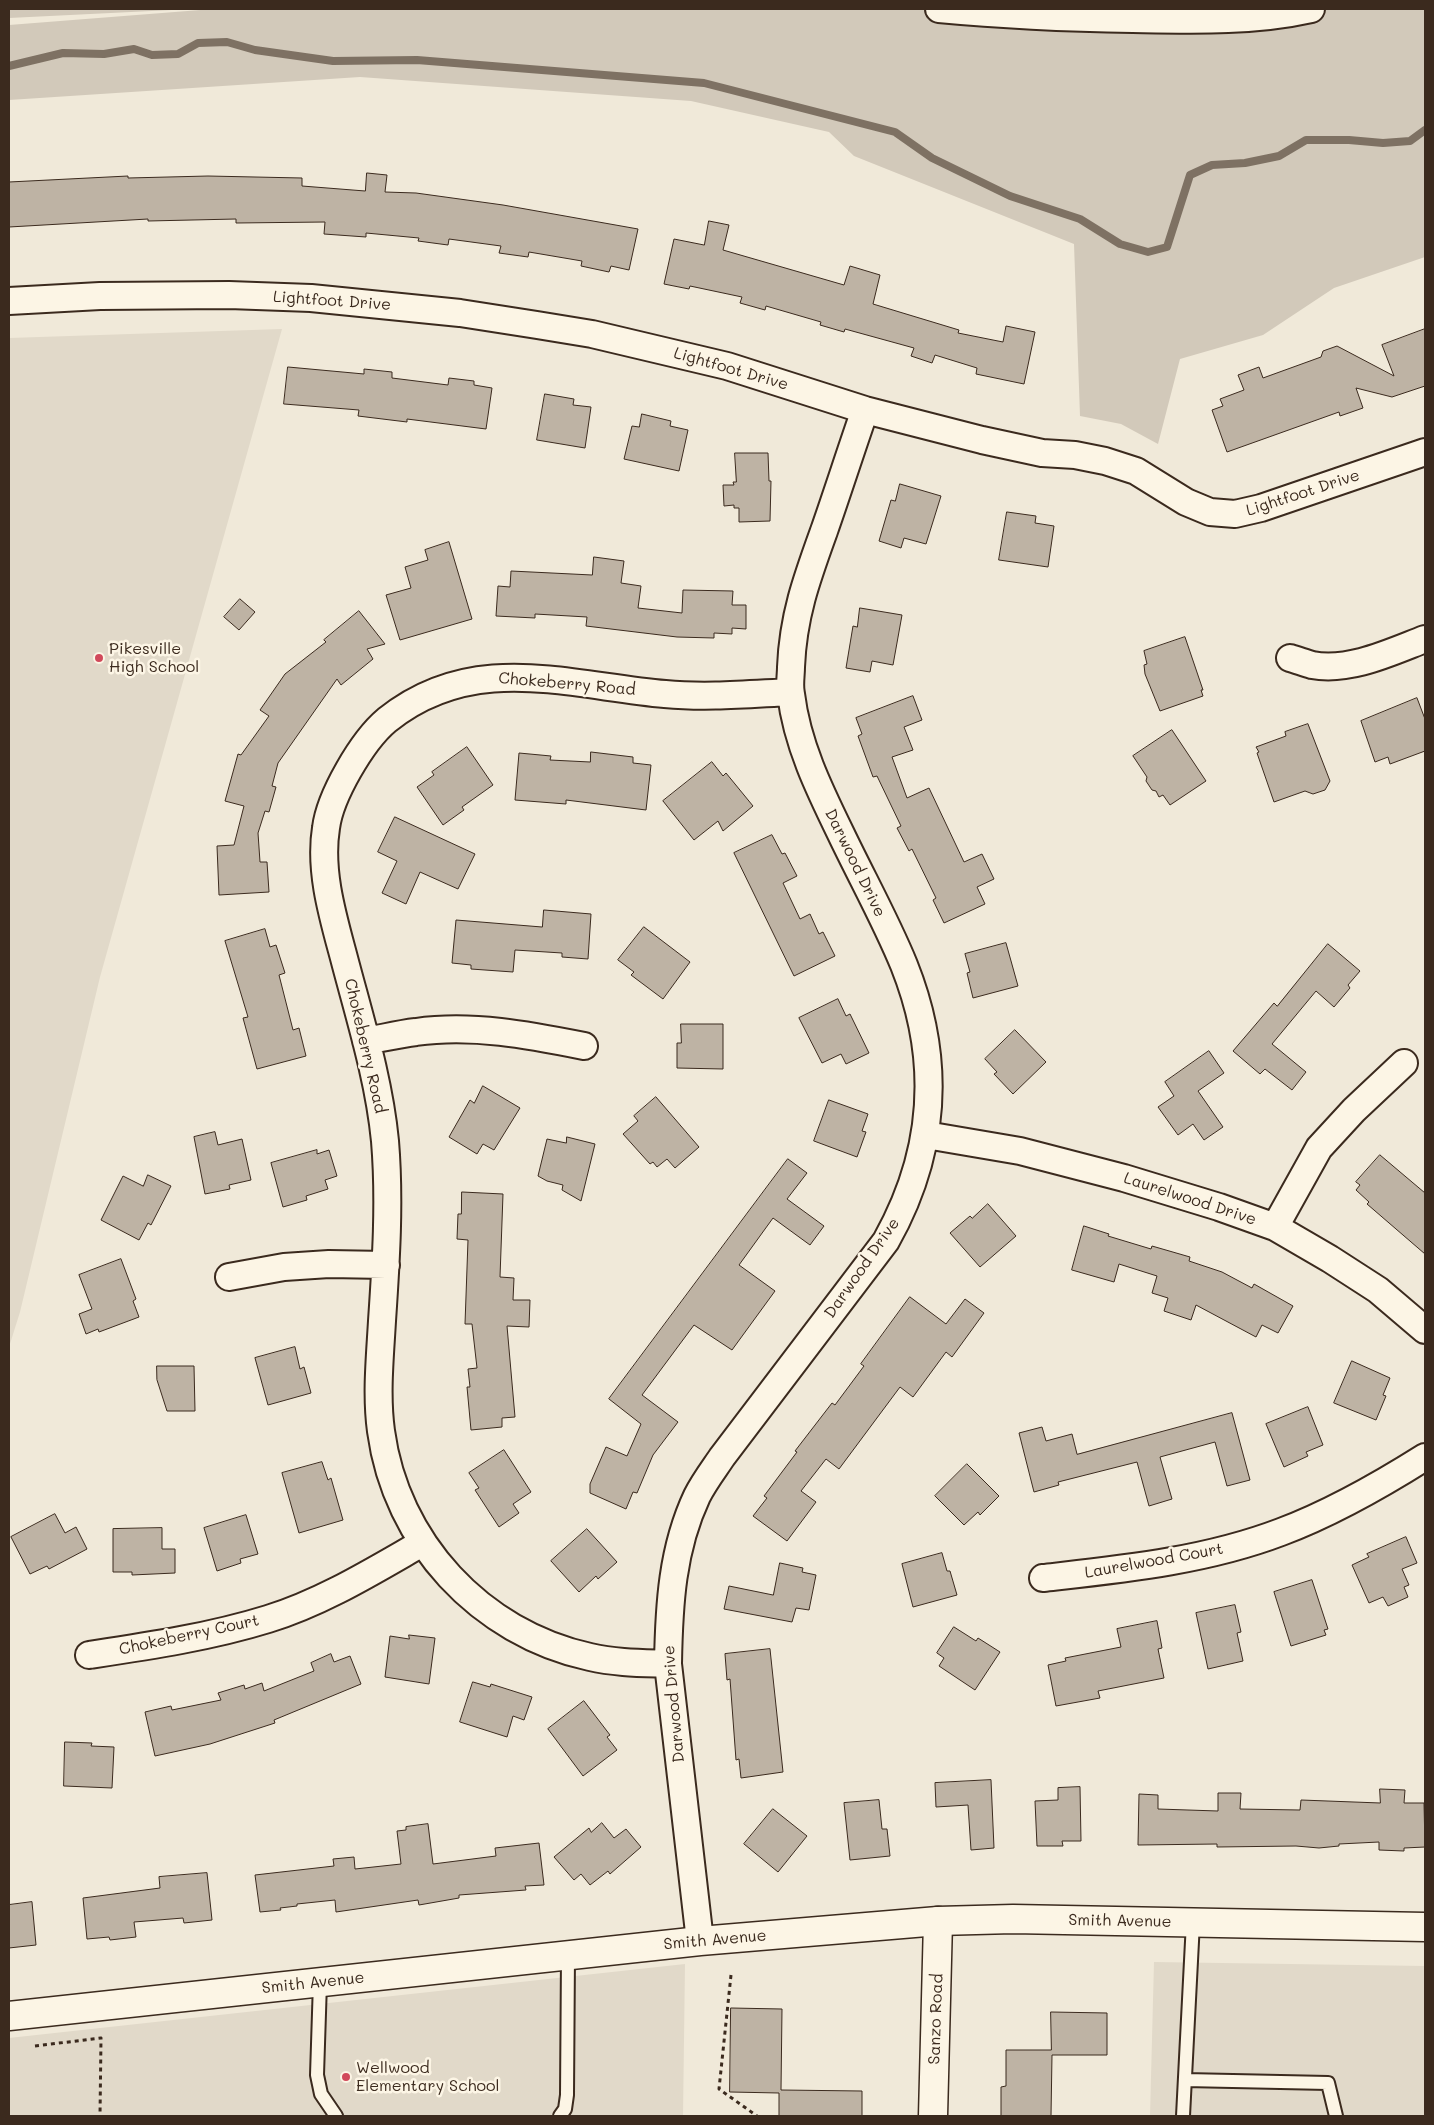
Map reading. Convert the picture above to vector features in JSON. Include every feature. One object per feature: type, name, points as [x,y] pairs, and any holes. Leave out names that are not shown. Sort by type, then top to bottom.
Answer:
[{"type":"main road","name":"Smith Avenue","points":[[9,2016],[700,1941],[938,1921],[1012,1919],[1425,1927]]},
{"type":"main road","name":"Sanzo Road","points":[[933,2116],[938,1921]]},
{"type":"street","points":[[939,9],[1066,18],[1167,20],[1242,19],[1311,9]]},
{"type":"street","name":"Lightfoot Drive","points":[[9,301],[100,296],[229,295],[311,298],[460,313],[592,334],[727,366],[865,410],[982,440],[1042,453],[1075,454],[1105,461],[1136,471],[1186,502],[1210,512],[1235,514],[1261,508],[1425,452]]},
{"type":"street","name":"Darwood Drive","points":[[700,1941],[668,1664],[668,1618],[672,1575],[682,1535],[698,1494],[722,1457],[886,1240],[901,1213],[915,1178],[926,1135],[929,1089],[927,1050],[918,1011],[904,966],[818,786],[798,732],[790,692],[792,648],[799,602],[865,410]]},
{"type":"street","points":[[1290,658],[1313,665],[1341,666],[1378,657],[1425,640]]},
{"type":"street","name":"Chokeberry Road","points":[[668,1664],[625,1662],[588,1657],[542,1642],[508,1626],[477,1604],[446,1573],[422,1543],[399,1497],[387,1461],[380,1428],[379,1378],[386,1265],[387,1196],[385,1142],[378,1092],[332,910],[325,869],[326,827],[338,792],[358,754],[384,723],[414,701],[449,685],[487,677],[528,678],[668,694],[730,696],[790,692]]},
{"type":"street","points":[[366,1042],[416,1032],[449,1030],[520,1033],[584,1046]]},
{"type":"street","points":[[1275,1227],[1319,1148],[1354,1110],[1404,1063]]},
{"type":"street","name":"Laurelwood Drive","points":[[926,1135],[1020,1151],[1124,1178],[1219,1207],[1275,1227],[1378,1290],[1425,1330]]},
{"type":"street","points":[[229,1278],[284,1267],[329,1264],[386,1265]]},
{"type":"street","name":"Laurelwood Court","points":[[1043,1578],[1176,1561],[1228,1549],[1280,1532],[1333,1509],[1382,1484],[1425,1458]]},
{"type":"street","name":"Chokeberry Court","points":[[89,1655],[162,1644],[220,1632],[270,1618],[356,1580],[422,1543]]},
{"type":"lane","points":[[1183,2116],[1193,1922]]},
{"type":"lane","points":[[560,2116],[565,2109],[567,2095],[568,1955]]},
{"type":"lane","points":[[320,1982],[317,2075],[321,2094],[328,2107],[336,2116]]},
{"type":"lane","points":[[1185,2080],[1328,2083],[1336,2116]]},
{"type":"path","points":[[731,1975],[720,2089],[757,2116]]},
{"type":"path","points":[[36,2046],[101,2038],[100,2116]]},
{"type":"shaded area","points":[[9,9],[192,9],[9,18]]},
{"type":"shaded area","points":[[213,9],[1425,9],[1425,257],[1334,288],[1263,335],[1180,359],[1158,444],[1121,424],[1080,416],[1074,244],[854,156],[829,132],[691,101],[360,77],[9,100],[9,25]]},
{"type":"shaded area","name":"Pikesville High School","points":[[282,329],[100,977],[20,1312],[9,1347],[9,338]]},
{"type":"shaded area","points":[[1154,1962],[1425,1966],[1425,2116],[1150,2116]]},
{"type":"shaded area","name":"Wellwood Elementary School","points":[[685,1964],[683,2116],[9,2116],[9,2038]]},
{"type":"building","points":[[367,173],[387,175],[385,192],[416,193],[503,205],[638,229],[629,270],[611,266],[609,272],[581,266],[582,261],[529,252],[528,257],[499,253],[501,246],[449,239],[448,245],[418,241],[419,238],[366,233],[366,237],[324,234],[325,222],[236,223],[236,219],[148,221],[148,219],[9,227],[9,182],[128,176],[128,178],[208,176],[302,178],[302,186],[365,191]]},
{"type":"building","points":[[709,221],[729,225],[723,250],[844,285],[850,266],[880,275],[873,304],[959,330],[958,333],[1003,342],[1006,326],[1035,332],[1024,384],[976,374],[977,368],[935,355],[932,363],[911,356],[914,348],[845,329],[844,332],[820,325],[821,322],[766,306],[765,310],[740,303],[742,297],[690,286],[689,289],[664,284],[674,239],[704,245]]},
{"type":"building","points":[[1425,329],[1425,386],[1392,397],[1356,388],[1363,408],[1340,416],[1339,412],[1227,452],[1212,410],[1223,406],[1220,399],[1244,390],[1238,375],[1259,367],[1263,378],[1321,357],[1323,351],[1337,346],[1394,376],[1382,345]]},
{"type":"building","points":[[288,367],[364,374],[364,369],[392,372],[392,378],[448,385],[449,378],[474,381],[474,385],[492,388],[486,429],[407,419],[407,422],[358,416],[359,410],[284,404]]},
{"type":"building","points":[[545,394],[574,399],[573,405],[591,407],[585,448],[537,440]]},
{"type":"building","points":[[642,414],[671,421],[670,426],[688,430],[679,471],[624,459],[632,426],[639,427]]},
{"type":"building","points":[[735,453],[768,453],[769,481],[771,481],[770,521],[739,522],[739,508],[734,508],[734,505],[724,506],[723,485],[734,485],[733,482],[736,482]]},
{"type":"building","points":[[900,484],[941,496],[926,544],[904,538],[901,548],[879,541],[891,500],[895,501]]},
{"type":"building","points":[[1007,512],[1036,516],[1035,523],[1054,526],[1048,567],[999,560]]},
{"type":"building","points":[[449,542],[472,619],[400,640],[386,595],[411,588],[405,567],[428,560],[425,550]]},
{"type":"building","points":[[594,557],[624,561],[621,583],[641,586],[638,608],[682,613],[683,590],[733,591],[732,605],[746,605],[746,629],[732,628],[732,634],[714,633],[714,638],[677,637],[586,626],[587,617],[535,614],[535,618],[496,616],[498,586],[510,587],[511,571],[592,575]]},
{"type":"building","points":[[240,599],[255,612],[239,630],[224,617]]},
{"type":"building","points":[[860,608],[902,615],[893,665],[872,661],[870,672],[846,668],[853,626],[857,627]]},
{"type":"building","points":[[359,611],[385,644],[367,649],[373,659],[341,685],[337,679],[278,763],[272,786],[276,787],[269,812],[265,811],[258,833],[260,862],[267,862],[269,892],[219,895],[217,846],[234,845],[244,806],[225,801],[238,754],[241,755],[269,716],[260,710],[285,674],[326,642],[324,640]]},
{"type":"building","points":[[1185,637],[1203,690],[1201,690],[1203,696],[1160,711],[1145,674],[1144,665],[1147,664],[1144,651]]},
{"type":"building","points":[[913,696],[922,720],[904,727],[913,750],[892,757],[907,798],[929,788],[964,862],[982,854],[994,879],[977,887],[985,904],[944,923],[933,900],[936,898],[912,849],[909,851],[897,828],[901,826],[877,776],[873,777],[858,736],[862,734],[856,718]]},
{"type":"building","points":[[1417,698],[1425,719],[1425,751],[1390,764],[1388,757],[1375,762],[1361,721]]},
{"type":"building","points":[[1308,724],[1330,781],[1325,790],[1313,794],[1305,791],[1274,802],[1256,747],[1286,736],[1285,732]]},
{"type":"building","points":[[1172,730],[1206,781],[1170,805],[1163,795],[1159,797],[1156,791],[1152,790],[1146,781],[1147,777],[1133,756]]},
{"type":"building","points":[[467,747],[493,785],[462,807],[464,810],[443,825],[417,787],[434,775],[432,772]]},
{"type":"building","points":[[591,752],[633,757],[633,763],[651,765],[646,810],[566,800],[566,804],[515,800],[519,753],[551,756],[550,760],[590,762]]},
{"type":"building","points":[[712,762],[723,776],[726,773],[753,806],[723,831],[718,821],[694,840],[663,801]]},
{"type":"building","points":[[395,817],[475,854],[458,889],[420,872],[406,904],[382,893],[397,861],[378,852]]},
{"type":"building","points":[[772,835],[782,854],[785,853],[797,876],[783,883],[800,919],[810,914],[819,934],[823,932],[835,956],[794,976],[734,853]]},
{"type":"building","points":[[544,910],[591,914],[588,959],[562,957],[562,953],[515,950],[513,972],[471,969],[471,965],[452,963],[456,920],[542,927]]},
{"type":"building","points":[[644,927],[690,962],[663,999],[631,975],[634,972],[618,960]]},
{"type":"building","points":[[265,929],[270,947],[276,945],[285,973],[279,975],[293,1030],[299,1028],[306,1056],[257,1069],[243,1018],[248,1017],[225,941]]},
{"type":"building","points":[[1006,943],[1018,986],[973,998],[967,973],[970,972],[965,954]]},
{"type":"building","points":[[1328,944],[1360,971],[1348,985],[1350,988],[1334,1007],[1316,991],[1272,1044],[1306,1072],[1292,1090],[1265,1069],[1260,1074],[1233,1051],[1274,1003],[1277,1006]]},
{"type":"building","points":[[838,999],[846,1016],[850,1014],[869,1053],[846,1064],[841,1054],[822,1063],[799,1018]]},
{"type":"building","points":[[681,1024],[723,1024],[723,1069],[677,1068],[677,1043],[681,1043]]},
{"type":"building","points":[[1015,1030],[1046,1062],[1013,1094],[994,1074],[997,1072],[985,1059]]},
{"type":"building","points":[[1209,1051],[1224,1073],[1198,1091],[1223,1127],[1204,1140],[1193,1124],[1178,1135],[1158,1107],[1174,1096],[1165,1082]]},
{"type":"building","points":[[483,1086],[520,1108],[494,1150],[483,1144],[477,1154],[449,1137],[470,1100],[474,1103]]},
{"type":"building","points":[[656,1097],[699,1147],[675,1168],[667,1159],[657,1167],[653,1162],[650,1164],[623,1134],[638,1121],[634,1116]]},
{"type":"building","points":[[829,1100],[868,1114],[862,1131],[866,1132],[857,1157],[814,1141]]},
{"type":"building","points":[[215,1132],[218,1145],[242,1139],[251,1180],[229,1185],[230,1189],[205,1194],[194,1137]]},
{"type":"building","points":[[567,1137],[595,1144],[581,1201],[562,1190],[563,1185],[547,1181],[538,1176],[547,1139],[566,1143]]},
{"type":"building","points":[[317,1150],[317,1154],[329,1150],[337,1176],[325,1180],[328,1189],[306,1196],[307,1200],[283,1207],[271,1163]]},
{"type":"building","points":[[1380,1155],[1425,1193],[1425,1254],[1367,1204],[1369,1202],[1356,1190],[1360,1185],[1356,1182]]},
{"type":"building","points":[[788,1159],[807,1173],[787,1199],[824,1226],[810,1245],[773,1218],[739,1265],[775,1291],[732,1350],[694,1325],[642,1395],[678,1422],[653,1455],[637,1493],[633,1492],[626,1509],[590,1493],[590,1484],[606,1447],[627,1456],[641,1424],[609,1399]]},
{"type":"building","points":[[148,1175],[171,1186],[151,1225],[148,1223],[139,1240],[101,1220],[123,1176],[143,1186]]},
{"type":"building","points":[[462,1192],[503,1194],[500,1277],[514,1278],[513,1300],[530,1300],[529,1327],[507,1326],[515,1417],[502,1418],[502,1427],[471,1430],[467,1387],[470,1387],[468,1369],[477,1368],[472,1324],[465,1324],[468,1240],[457,1239],[458,1214],[461,1214]]},
{"type":"building","points":[[988,1204],[1016,1236],[980,1267],[950,1233]]},
{"type":"building","points":[[1084,1226],[1109,1234],[1108,1236],[1151,1249],[1152,1246],[1190,1257],[1189,1261],[1222,1272],[1252,1288],[1254,1284],[1293,1306],[1278,1333],[1262,1325],[1256,1337],[1196,1305],[1191,1320],[1164,1311],[1168,1298],[1152,1293],[1157,1276],[1119,1264],[1114,1282],[1072,1270]]},
{"type":"building","points":[[121,1259],[136,1299],[133,1301],[139,1317],[99,1332],[98,1329],[86,1334],[79,1314],[92,1309],[79,1275]]},
{"type":"building","points":[[910,1297],[946,1324],[965,1299],[984,1313],[952,1357],[946,1352],[913,1397],[900,1387],[839,1469],[826,1459],[801,1491],[816,1502],[787,1541],[753,1516],[767,1498],[764,1496],[797,1452],[795,1451],[832,1403],[835,1405],[864,1366],[861,1364]]},
{"type":"building","points":[[295,1347],[300,1369],[304,1367],[311,1393],[268,1405],[255,1358]]},
{"type":"building","points":[[1352,1361],[1390,1378],[1383,1395],[1386,1396],[1376,1420],[1334,1403]]},
{"type":"building","points":[[157,1366],[194,1366],[195,1411],[167,1411],[157,1380]]},
{"type":"building","points":[[1308,1407],[1323,1445],[1306,1452],[1308,1456],[1284,1467],[1266,1424]]},
{"type":"building","points":[[1232,1413],[1250,1480],[1227,1486],[1215,1442],[1160,1457],[1172,1499],[1149,1506],[1137,1462],[1058,1482],[1059,1485],[1034,1492],[1019,1433],[1042,1427],[1046,1441],[1072,1434],[1077,1454]]},
{"type":"building","points":[[504,1450],[531,1492],[513,1504],[519,1513],[499,1527],[475,1490],[479,1488],[469,1473]]},
{"type":"building","points":[[322,1462],[328,1480],[331,1478],[343,1520],[299,1533],[282,1473]]},
{"type":"building","points":[[967,1464],[999,1496],[980,1515],[978,1512],[964,1525],[935,1496]]},
{"type":"building","points":[[55,1514],[65,1533],[76,1527],[87,1549],[49,1569],[47,1566],[30,1574],[11,1537]]},
{"type":"building","points":[[246,1515],[258,1554],[240,1559],[241,1563],[217,1571],[204,1528]]},
{"type":"building","points":[[162,1528],[162,1549],[175,1549],[175,1573],[132,1575],[132,1572],[113,1572],[113,1529]]},
{"type":"building","points":[[587,1529],[617,1562],[598,1579],[596,1576],[579,1592],[551,1561]]},
{"type":"building","points":[[1406,1537],[1417,1563],[1402,1569],[1409,1585],[1404,1587],[1408,1597],[1388,1606],[1383,1597],[1369,1603],[1352,1565],[1369,1557],[1367,1554]]},
{"type":"building","points":[[942,1553],[957,1595],[913,1607],[902,1564]]},
{"type":"building","points":[[780,1563],[803,1568],[802,1572],[816,1575],[809,1610],[796,1608],[792,1622],[724,1609],[729,1586],[773,1595]]},
{"type":"building","points":[[1312,1580],[1328,1629],[1324,1630],[1326,1635],[1291,1646],[1274,1592]]},
{"type":"building","points":[[1235,1605],[1241,1632],[1237,1633],[1243,1661],[1208,1669],[1196,1613]]},
{"type":"building","points":[[1157,1621],[1162,1648],[1158,1649],[1164,1678],[1098,1691],[1100,1698],[1056,1706],[1048,1665],[1066,1661],[1065,1658],[1121,1647],[1117,1629]]},
{"type":"building","points":[[954,1627],[976,1641],[978,1638],[1000,1652],[975,1690],[939,1666],[944,1658],[937,1653]]},
{"type":"building","points":[[409,1635],[435,1638],[429,1684],[385,1677],[390,1636],[409,1639]]},
{"type":"building","points":[[770,1649],[783,1772],[741,1778],[739,1759],[736,1760],[730,1679],[727,1680],[725,1654]]},
{"type":"building","points":[[331,1654],[334,1662],[350,1656],[361,1684],[274,1720],[275,1723],[210,1744],[155,1756],[145,1712],[171,1706],[172,1710],[221,1700],[218,1693],[244,1685],[245,1689],[262,1683],[264,1691],[314,1671],[311,1663]]},
{"type":"building","points":[[473,1682],[490,1687],[491,1684],[532,1697],[524,1720],[513,1716],[507,1737],[460,1722]]},
{"type":"building","points":[[584,1701],[610,1735],[607,1737],[617,1750],[583,1776],[548,1729]]},
{"type":"building","points":[[65,1742],[92,1743],[91,1746],[114,1747],[112,1788],[64,1786]]},
{"type":"building","points":[[991,1780],[994,1848],[971,1850],[968,1805],[936,1807],[935,1783]]},
{"type":"building","points":[[1080,1787],[1081,1841],[1062,1841],[1063,1846],[1037,1846],[1035,1801],[1058,1800],[1058,1788]]},
{"type":"building","points":[[1380,1789],[1405,1790],[1404,1803],[1424,1803],[1425,1847],[1404,1848],[1404,1851],[1379,1850],[1379,1842],[1339,1844],[1339,1846],[1319,1848],[1296,1846],[1217,1847],[1217,1844],[1138,1845],[1139,1794],[1158,1795],[1158,1809],[1218,1811],[1218,1793],[1241,1793],[1240,1809],[1300,1810],[1301,1800],[1380,1803]]},
{"type":"building","points":[[879,1800],[882,1829],[887,1829],[890,1856],[850,1860],[844,1803]]},
{"type":"building","points":[[773,1809],[807,1836],[778,1872],[744,1844]]},
{"type":"building","points":[[602,1823],[614,1838],[626,1829],[641,1847],[610,1874],[608,1871],[590,1885],[581,1874],[574,1880],[554,1857],[589,1828],[591,1832]]},
{"type":"building","points":[[428,1824],[433,1864],[496,1856],[495,1848],[539,1843],[544,1885],[525,1886],[526,1890],[459,1895],[459,1898],[419,1905],[418,1900],[336,1912],[335,1900],[297,1904],[297,1906],[280,1908],[281,1910],[260,1912],[255,1875],[334,1866],[333,1859],[354,1857],[355,1869],[401,1864],[397,1831],[406,1830],[406,1827]]},
{"type":"building","points":[[207,1873],[212,1920],[184,1923],[183,1918],[134,1922],[136,1937],[110,1940],[109,1937],[87,1939],[83,1898],[160,1888],[159,1877]]},
{"type":"building","points":[[32,1902],[36,1945],[9,1948],[9,1905]]},
{"type":"building","points":[[731,2008],[782,2009],[781,2090],[862,2091],[862,2116],[779,2116],[779,2093],[730,2092]]},
{"type":"building","points":[[1051,2012],[1107,2013],[1107,2055],[1052,2055],[1051,2116],[1001,2116],[1001,2087],[1006,2086],[1006,2050],[1051,2050]]},
{"type":"waterway","points":[[9,66],[63,53],[104,54],[134,49],[152,55],[178,54],[198,43],[227,42],[255,50],[333,61],[417,60],[704,83],[895,132],[932,158],[1010,196],[1080,219],[1120,244],[1148,252],[1167,247],[1190,175],[1212,165],[1245,163],[1279,156],[1306,140],[1349,140],[1383,143],[1410,141],[1425,130]]},
{"type":"place","name":"Pikesville High School","points":[[99,658]]},
{"type":"place","name":"Wellwood Elementary School","points":[[346,2077]]}]
